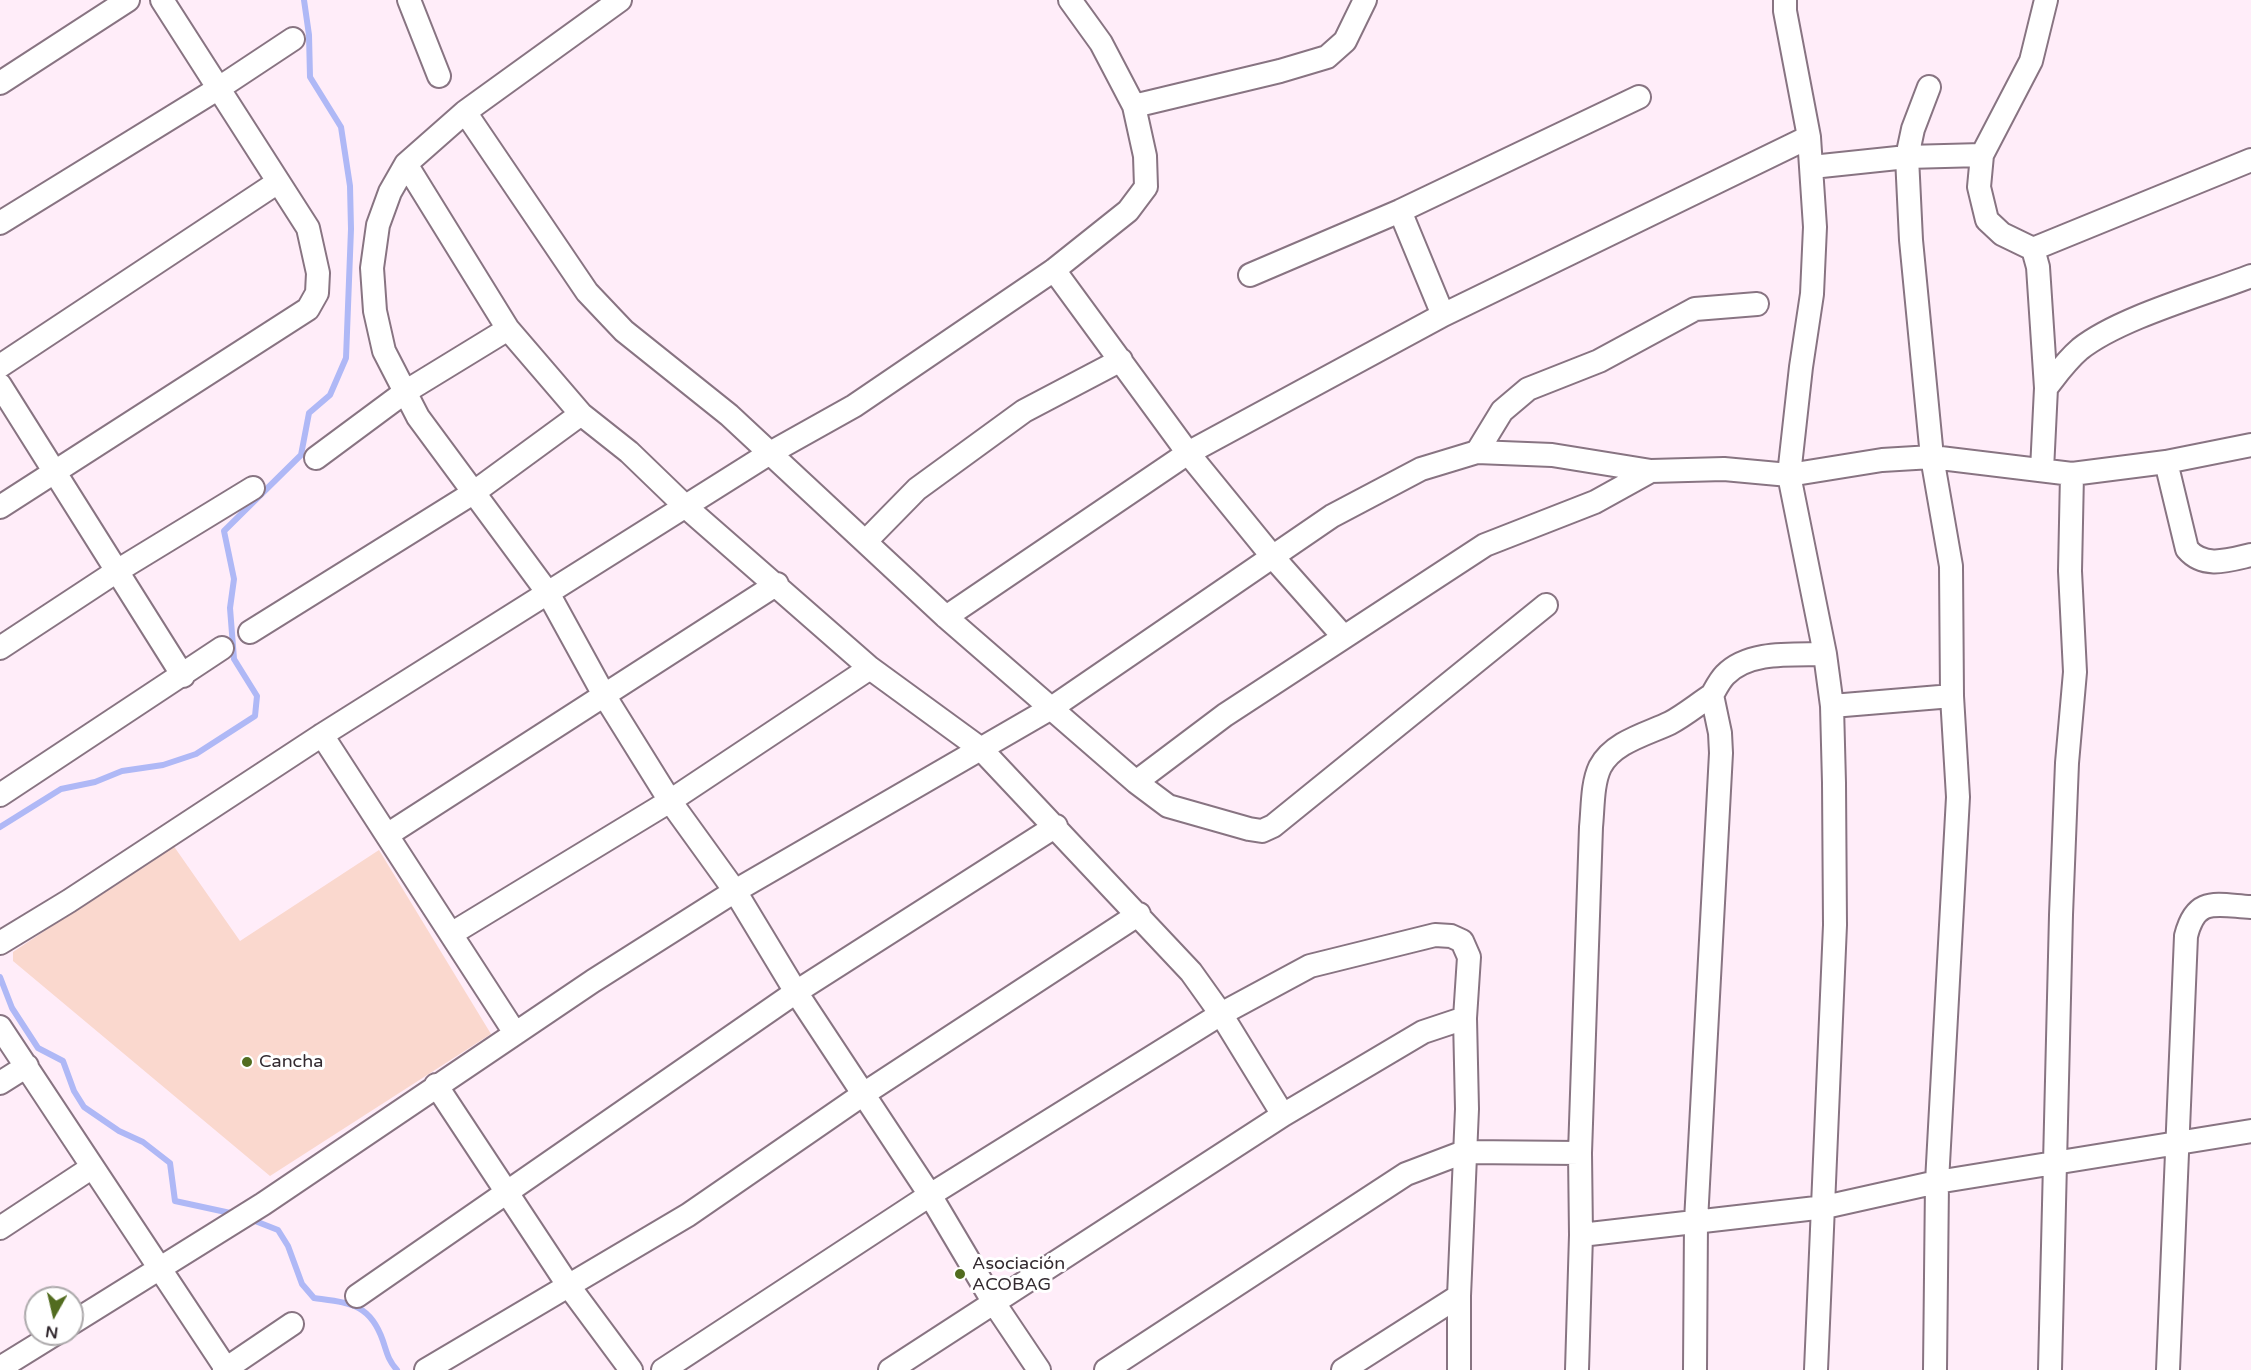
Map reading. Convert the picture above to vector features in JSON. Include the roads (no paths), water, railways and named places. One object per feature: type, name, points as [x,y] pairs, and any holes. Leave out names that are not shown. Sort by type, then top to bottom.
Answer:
[{"type":"street","points":[[0,83],[128,0]]},
{"type":"street","points":[[0,507],[308,309],[317,293],[318,273],[308,228],[162,0]]},
{"type":"street","points":[[409,0],[439,76]]},
{"type":"street","points":[[620,0],[465,112],[406,164],[390,192],[378,225],[372,268],[375,311],[384,351],[418,417],[548,593],[604,695],[670,801],[735,891],[796,992],[930,1195],[994,1303],[1039,1370]]},
{"type":"street","points":[[3,941],[69,902],[322,735],[770,453],[854,406],[1054,270],[1128,211],[1146,187],[1145,156],[1134,106],[1101,43],[1070,0]]},
{"type":"street","points":[[1134,106],[1280,71],[1327,57],[1345,41],[1365,0]]},
{"type":"street","points":[[1785,0],[1785,11],[1809,137],[1815,227],[1812,294],[1801,367],[1790,475],[1825,654],[1832,706],[1835,925],[1828,1054],[1825,1207],[1816,1370]]},
{"type":"street","points":[[2046,0],[2031,61],[1982,155],[1979,187],[1987,220],[2002,234],[2033,249],[2251,160]]},
{"type":"street","points":[[0,223],[219,88],[293,39]]},
{"type":"street","points":[[1929,87],[1913,129],[1907,157],[1911,240],[1932,457],[1951,566],[1952,696],[1958,797],[1937,1182],[1935,1370]]},
{"type":"street","points":[[1250,274],[1400,211],[1639,97]]},
{"type":"street","points":[[465,112],[587,292],[624,331],[729,415],[946,617],[1053,707],[1136,782],[1168,806],[1262,831],[1304,802],[1546,605]]},
{"type":"street","points":[[946,617],[1188,453],[1443,315],[1809,137]]},
{"type":"street","points":[[1812,167],[1907,157],[1982,155]]},
{"type":"street","points":[[406,164],[508,328],[581,414],[629,452],[686,507],[777,584],[870,669],[981,749],[1056,826],[1191,972],[1221,1014],[1283,1115]]},
{"type":"street","points":[[0,366],[278,182]]},
{"type":"street","points":[[1400,211],[1443,315]]},
{"type":"street","points":[[2033,249],[2038,267],[2046,388],[2042,470]]},
{"type":"street","points":[[1054,270],[1188,453],[1272,556],[1343,636]]},
{"type":"street","points":[[2046,388],[2064,364],[2098,337],[2120,326],[2251,276]]},
{"type":"street","points":[[1477,452],[1502,411],[1528,389],[1599,361],[1695,309],[1757,304]]},
{"type":"street","points":[[316,459],[405,392],[508,328]]},
{"type":"street","points":[[866,541],[917,489],[1024,411],[1121,360]]},
{"type":"street","points":[[0,385],[183,676]]},
{"type":"street","points":[[250,632],[473,493],[581,414]]},
{"type":"street","points":[[84,1316],[263,1204],[436,1085],[735,891],[1053,707],[1332,516],[1421,469],[1477,452],[1552,455],[1651,471],[1724,469],[1790,475],[1882,460],[1932,457],[2072,474],[2166,462],[2251,445]]},
{"type":"street","points":[[2166,462],[2187,549],[2193,557],[2214,562],[2251,555]]},
{"type":"street","points":[[1136,782],[1226,715],[1343,636],[1485,545],[1595,502],[1651,471]]},
{"type":"street","points":[[2050,1370],[2067,763],[2075,672],[2070,571],[2072,474]]},
{"type":"street","points":[[0,648],[117,571],[253,488]]},
{"type":"street","points":[[387,835],[777,584]]},
{"type":"street","points":[[0,795],[183,676],[222,648]]},
{"type":"street","points":[[1577,1370],[1581,1235],[1580,1153],[1591,827],[1600,767],[1625,743],[1685,714],[1712,694],[1726,674],[1748,660],[1784,655],[1825,654]]},
{"type":"street","points":[[451,934],[670,801],[870,669]]},
{"type":"street","points":[[1695,1370],[1696,1221],[1720,753],[1720,733],[1712,694]]},
{"type":"street","points":[[1832,706],[1952,696]]},
{"type":"street","points":[[322,735],[515,1033]]},
{"type":"street","points":[[357,1296],[796,992],[1056,826]]},
{"type":"street","points":[[2168,1370],[2186,936],[2190,918],[2199,908],[2212,905],[2251,907]]},
{"type":"street","points":[[430,1367],[687,1215],[862,1095],[1139,915]]},
{"type":"street","points":[[663,1370],[930,1195],[1221,1014],[1310,966],[1435,936],[1451,936],[1462,941],[1468,957],[1465,1018],[1467,1109],[1459,1296],[1459,1370]]},
{"type":"street","points":[[890,1370],[1283,1115],[1423,1032],[1465,1018]]},
{"type":"street","points":[[0,1027],[226,1370],[292,1324]]},
{"type":"street","points":[[0,1083],[27,1066]]},
{"type":"street","points":[[436,1085],[568,1285],[631,1370]]},
{"type":"street","points":[[1581,1235],[1825,1207],[1937,1182],[2055,1161],[2251,1131]]},
{"type":"street","points":[[1106,1370],[1406,1174],[1464,1152],[1580,1153]]},
{"type":"street","points":[[0,1228],[91,1168]]},
{"type":"street","points":[[1342,1370],[1459,1296]]},
{"type":"street","points":[[0,1368],[36,1346]]},
{"type":"waterway","points":[[0,827],[61,789],[95,782],[122,771],[163,765],[196,754],[255,716],[257,696],[234,659],[230,608],[234,579],[224,531],[301,455],[309,413],[330,395],[346,358],[351,229],[350,186],[341,127],[310,77],[309,35],[304,0]]},
{"type":"waterway","points":[[0,977],[12,1008],[38,1048],[63,1061],[74,1091],[84,1107],[119,1131],[143,1142],[170,1163],[175,1201],[235,1214]]},
{"type":"waterway","points":[[250,1219],[278,1230],[288,1246],[302,1284],[314,1298],[338,1301],[357,1307],[372,1319],[378,1328],[390,1360],[397,1370]]},
{"type":"place","name":"Cancha","points":[[247,1062]]},
{"type":"place","name":"Asociación ACOBAG","points":[[960,1274]]}]
